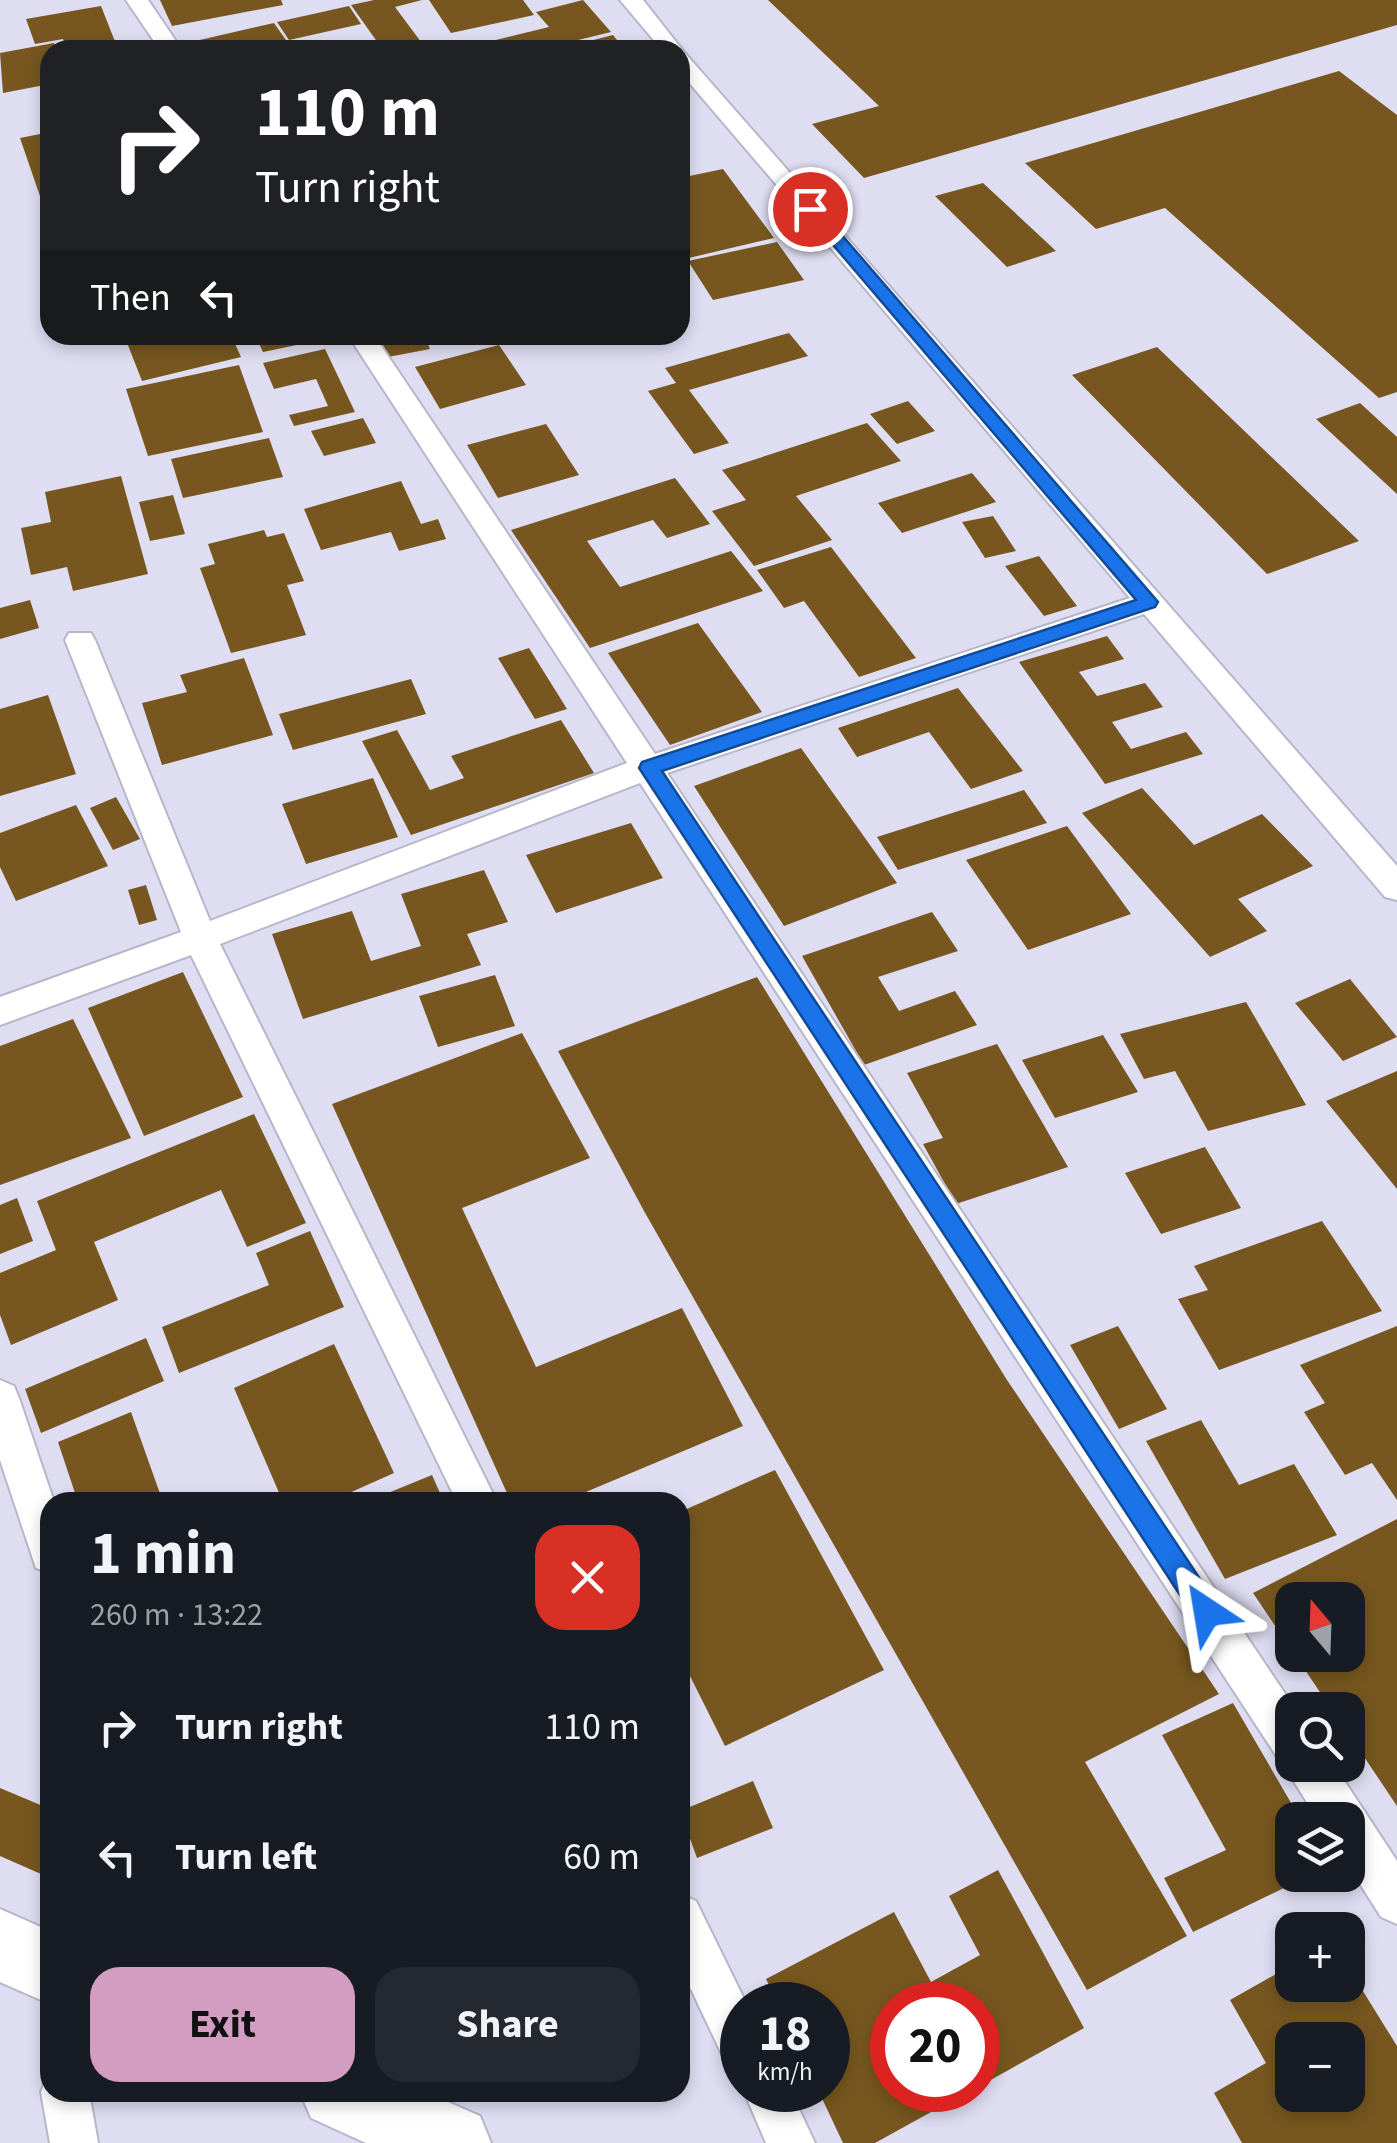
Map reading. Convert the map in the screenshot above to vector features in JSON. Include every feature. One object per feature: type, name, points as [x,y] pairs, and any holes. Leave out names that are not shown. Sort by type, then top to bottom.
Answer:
[{"type":"street","points":[[360,2102],[453,2143]]},
{"type":"lane","points":[[138,0],[164,40]]},
{"type":"lane","points":[[630,0],[665,40]]},
{"type":"lane","points":[[690,70],[1397,888]]},
{"type":"lane","points":[[368,345],[1275,1716]]},
{"type":"lane","points":[[0,1010],[649,768],[1149,602]]},
{"type":"lane","points":[[80,640],[200,938],[472,1492]]},
{"type":"lane","points":[[0,1398],[40,1523]]},
{"type":"lane","points":[[1365,1852],[1397,1901]]},
{"type":"lane","points":[[690,1937],[720,1999]]},
{"type":"lane","points":[[68,2102],[74,2143]]},
{"type":"lane","points":[[776,2112],[791,2143]]},
{"type":"building","points":[[160,0],[281,0],[283,5],[172,26]]},
{"type":"building","points":[[374,0],[422,0],[395,7],[420,40],[376,40],[351,5]]},
{"type":"building","points":[[429,0],[523,0],[534,15],[451,33]]},
{"type":"building","points":[[583,0],[611,32],[578,40],[496,40],[549,27],[536,12]]},
{"type":"building","points":[[768,0],[1397,0],[1397,25],[864,178],[812,124],[879,106]]},
{"type":"building","points":[[101,6],[114,40],[40,40],[35,44],[26,19]]},
{"type":"building","points":[[349,6],[361,24],[289,40],[277,22]]},
{"type":"building","points":[[274,23],[286,40],[200,40]]},
{"type":"building","points":[[40,46],[40,86],[3,93],[0,53]]},
{"type":"building","points":[[1339,71],[1397,115],[1397,392],[1379,398],[1165,208],[1096,229],[1025,163]]},
{"type":"building","points":[[40,134],[40,196],[20,138]]},
{"type":"building","points":[[723,169],[774,238],[690,258],[690,176]]},
{"type":"building","points":[[983,183],[1056,251],[1007,267],[935,196]]},
{"type":"building","points":[[777,242],[804,280],[713,300],[690,261]]},
{"type":"building","points":[[789,333],[808,356],[689,390],[729,443],[694,454],[648,391],[676,383],[665,368]]},
{"type":"building","points":[[128,345],[236,345],[241,357],[142,381]]},
{"type":"building","points":[[260,345],[297,345],[263,352]]},
{"type":"building","points":[[383,345],[428,345],[430,349],[388,357]]},
{"type":"building","points":[[499,345],[526,385],[440,409],[415,367]]},
{"type":"building","points":[[1157,347],[1359,541],[1267,574],[1072,375]]},
{"type":"building","points":[[325,349],[355,412],[294,426],[289,415],[328,406],[316,379],[274,389],[263,363]]},
{"type":"building","points":[[239,365],[263,432],[148,456],[126,389]]},
{"type":"building","points":[[908,401],[935,431],[897,444],[870,414]]},
{"type":"building","points":[[1360,403],[1397,437],[1397,494],[1316,419]]},
{"type":"building","points":[[363,418],[376,443],[324,456],[311,431]]},
{"type":"building","points":[[867,423],[901,461],[796,496],[832,540],[754,566],[712,511],[746,500],[722,470]]},
{"type":"building","points":[[546,424],[579,475],[498,498],[467,445]]},
{"type":"building","points":[[269,438],[283,477],[183,498],[171,459]]},
{"type":"building","points":[[972,473],[996,502],[902,533],[878,503]]},
{"type":"building","points":[[121,476],[148,574],[73,591],[67,567],[31,575],[21,528],[51,522],[45,492]]},
{"type":"building","points":[[675,478],[710,524],[667,538],[653,520],[587,541],[620,587],[731,551],[763,591],[590,648],[511,530]]},
{"type":"building","points":[[401,481],[421,524],[438,519],[446,539],[399,551],[391,532],[321,550],[304,509]]},
{"type":"building","points":[[173,495],[185,534],[150,541],[139,502]]},
{"type":"building","points":[[993,516],[1016,551],[985,558],[962,522]]},
{"type":"building","points":[[264,530],[267,537],[284,533],[304,581],[287,585],[306,635],[231,653],[200,568],[215,564],[208,544]]},
{"type":"building","points":[[831,547],[916,658],[859,677],[804,601],[784,608],[757,570]]},
{"type":"building","points":[[1039,556],[1077,606],[1044,616],[1005,566]]},
{"type":"building","points":[[30,600],[39,628],[0,639],[0,608]]},
{"type":"building","points":[[698,623],[762,712],[670,745],[608,653]]},
{"type":"building","points":[[1107,636],[1124,659],[1079,672],[1097,696],[1145,683],[1163,707],[1112,722],[1131,749],[1186,732],[1203,754],[1105,784],[1019,662]]},
{"type":"building","points":[[529,648],[567,709],[535,719],[498,658]]},
{"type":"building","points":[[244,658],[273,735],[162,765],[142,703],[187,692],[180,675]]},
{"type":"building","points":[[411,679],[426,714],[293,750],[279,714]]},
{"type":"building","points":[[958,688],[1023,771],[971,789],[929,732],[857,757],[838,728]]},
{"type":"building","points":[[48,695],[76,774],[0,796],[0,709]]},
{"type":"building","points":[[561,720],[594,773],[411,835],[362,741],[397,730],[430,790],[464,778],[451,756]]},
{"type":"building","points":[[801,748],[897,883],[784,926],[694,786]]},
{"type":"building","points":[[373,778],[398,837],[306,864],[282,804]]},
{"type":"building","points":[[1142,788],[1194,845],[1262,814],[1313,866],[1238,899],[1267,931],[1210,957],[1082,813]]},
{"type":"building","points":[[1024,790],[1047,823],[898,870],[877,837]]},
{"type":"building","points":[[116,797],[140,839],[113,850],[90,808]]},
{"type":"building","points":[[76,805],[108,866],[16,901],[0,867],[0,833]]},
{"type":"building","points":[[631,823],[663,878],[556,913],[526,855]]},
{"type":"building","points":[[1067,826],[1131,914],[1028,950],[966,860]]},
{"type":"building","points":[[484,870],[508,922],[467,934],[481,965],[303,1019],[272,934],[352,911],[371,961],[421,946],[401,894]]},
{"type":"building","points":[[146,885],[157,920],[139,925],[128,890]]},
{"type":"building","points":[[932,912],[958,951],[878,977],[899,1011],[955,991],[977,1025],[864,1065],[802,956]]},
{"type":"building","points":[[183,972],[243,1097],[144,1136],[88,1008]]},
{"type":"building","points":[[495,975],[515,1026],[438,1047],[419,996]]},
{"type":"building","points":[[757,977],[1007,1380],[1219,1694],[1085,1762],[1187,1936],[1087,1990],[644,1211],[558,1051]]},
{"type":"building","points":[[1350,979],[1397,1037],[1343,1061],[1295,1003]]},
{"type":"building","points":[[1246,1002],[1306,1105],[1208,1131],[1175,1071],[1144,1079],[1120,1034]]},
{"type":"building","points":[[73,1019],[131,1138],[0,1185],[0,1046]]},
{"type":"building","points":[[522,1033],[590,1158],[462,1208],[536,1367],[682,1308],[743,1426],[586,1492],[507,1492],[332,1104]]},
{"type":"building","points":[[1103,1035],[1138,1092],[1055,1118],[1022,1060]]},
{"type":"building","points":[[997,1044],[1068,1167],[956,1204],[923,1144],[943,1138],[907,1073]]},
{"type":"building","points":[[1397,1071],[1397,1189],[1326,1101]]},
{"type":"building","points":[[254,1114],[306,1223],[247,1247],[221,1190],[94,1242],[118,1300],[11,1345],[0,1315],[0,1273],[56,1250],[37,1201]]},
{"type":"building","points":[[1205,1147],[1241,1208],[1161,1234],[1125,1173]]},
{"type":"building","points":[[17,1198],[33,1241],[0,1254],[0,1205]]},
{"type":"building","points":[[1322,1221],[1382,1311],[1219,1370],[1178,1299],[1208,1290],[1194,1266]]},
{"type":"building","points":[[310,1231],[344,1307],[179,1373],[162,1327],[269,1285],[256,1253]]},
{"type":"building","points":[[1118,1326],[1167,1409],[1119,1429],[1070,1345]]},
{"type":"building","points":[[1397,1326],[1397,1500],[1372,1463],[1345,1475],[1304,1412],[1325,1403],[1300,1365]]},
{"type":"building","points":[[146,1338],[164,1381],[41,1433],[25,1389]]},
{"type":"building","points":[[334,1344],[394,1473],[351,1492],[279,1492],[234,1388]]},
{"type":"building","points":[[131,1412],[159,1492],[75,1492],[58,1442]]},
{"type":"building","points":[[1201,1420],[1239,1485],[1294,1464],[1337,1535],[1225,1579],[1146,1441]]},
{"type":"building","points":[[775,1470],[884,1670],[725,1746],[690,1676],[690,1508]]},
{"type":"building","points":[[432,1475],[440,1492],[390,1492]]},
{"type":"building","points":[[1397,1519],[1397,1806],[1365,1758],[1365,1692],[1320,1692],[1306,1672],[1365,1672],[1365,1582],[1275,1582],[1275,1626],[1253,1593]]},
{"type":"building","points":[[1233,1703],[1275,1775],[1275,1782],[1279,1782],[1291,1802],[1275,1802],[1276,1892],[1193,1932],[1164,1878],[1226,1850],[1162,1735]]},
{"type":"building","points":[[753,1781],[773,1828],[697,1858],[690,1839],[690,1807]]},
{"type":"building","points":[[0,1788],[40,1805],[40,1874],[0,1856]]},
{"type":"building","points":[[998,1870],[1084,2028],[1000,2075],[1000,1982],[931,1982],[980,1955],[949,1896]]},
{"type":"building","points":[[894,1912],[931,1982],[870,1982],[870,2112],[931,2112],[875,2143],[843,2143],[828,2112],[850,2112],[850,1982],[766,1979]]},
{"type":"building","points":[[1275,1975],[1275,2002],[1365,2002],[1365,1994],[1397,2046],[1397,2143],[1242,2143],[1214,2093],[1266,2063],[1230,2000]]},
{"type":"route","points":[[810,209],[1149,602],[649,768],[1207,1612]]}]
